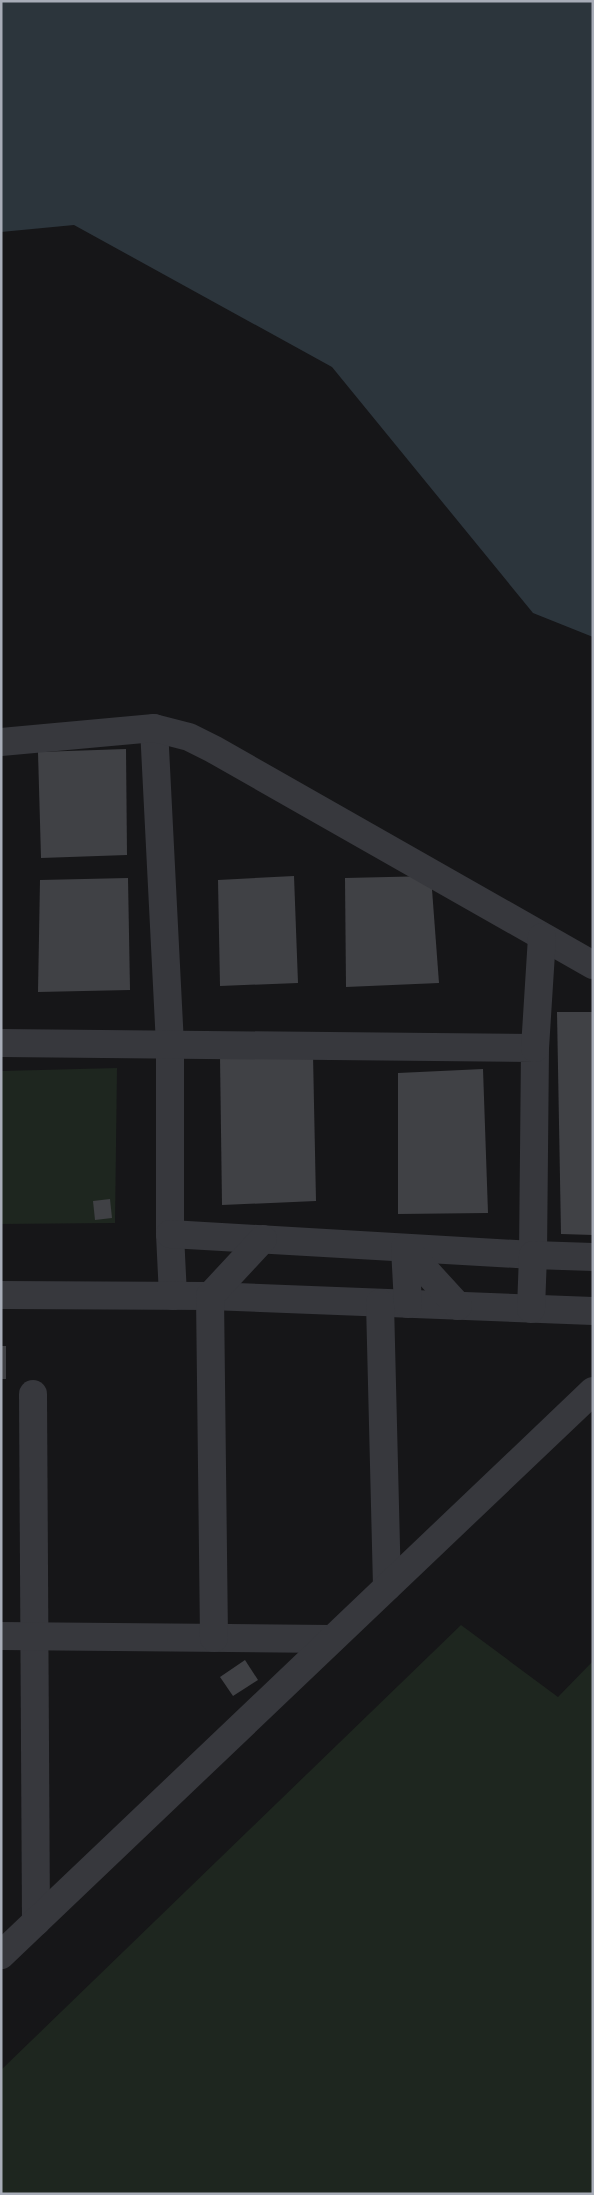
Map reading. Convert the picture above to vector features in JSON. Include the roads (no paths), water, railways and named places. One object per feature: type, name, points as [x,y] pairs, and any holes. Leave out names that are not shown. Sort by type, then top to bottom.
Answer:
[{"type":"street","points":[[154,728],[170,1045],[170,1234],[173,1296]]},
{"type":"street","points":[[1,742],[154,728],[189,737],[213,748],[593,965]]},
{"type":"street","points":[[531,1309],[535,1048],[542,936]]},
{"type":"street","points":[[1,1043],[535,1048]]},
{"type":"street","points":[[170,1234],[593,1258]]},
{"type":"street","points":[[214,1638],[210,1296],[263,1240]]},
{"type":"street","points":[[405,1248],[458,1306]]},
{"type":"street","points":[[405,1248],[408,1304]]},
{"type":"street","points":[[408,1304],[464,1251]]},
{"type":"street","points":[[1,1295],[210,1296],[593,1311]]},
{"type":"street","points":[[380,1303],[387,1587]]},
{"type":"street","points":[[1,1954],[593,1391]]},
{"type":"street","points":[[33,1394],[36,1637],[36,1922]]},
{"type":"street","points":[[1,1636],[332,1639]]}]
